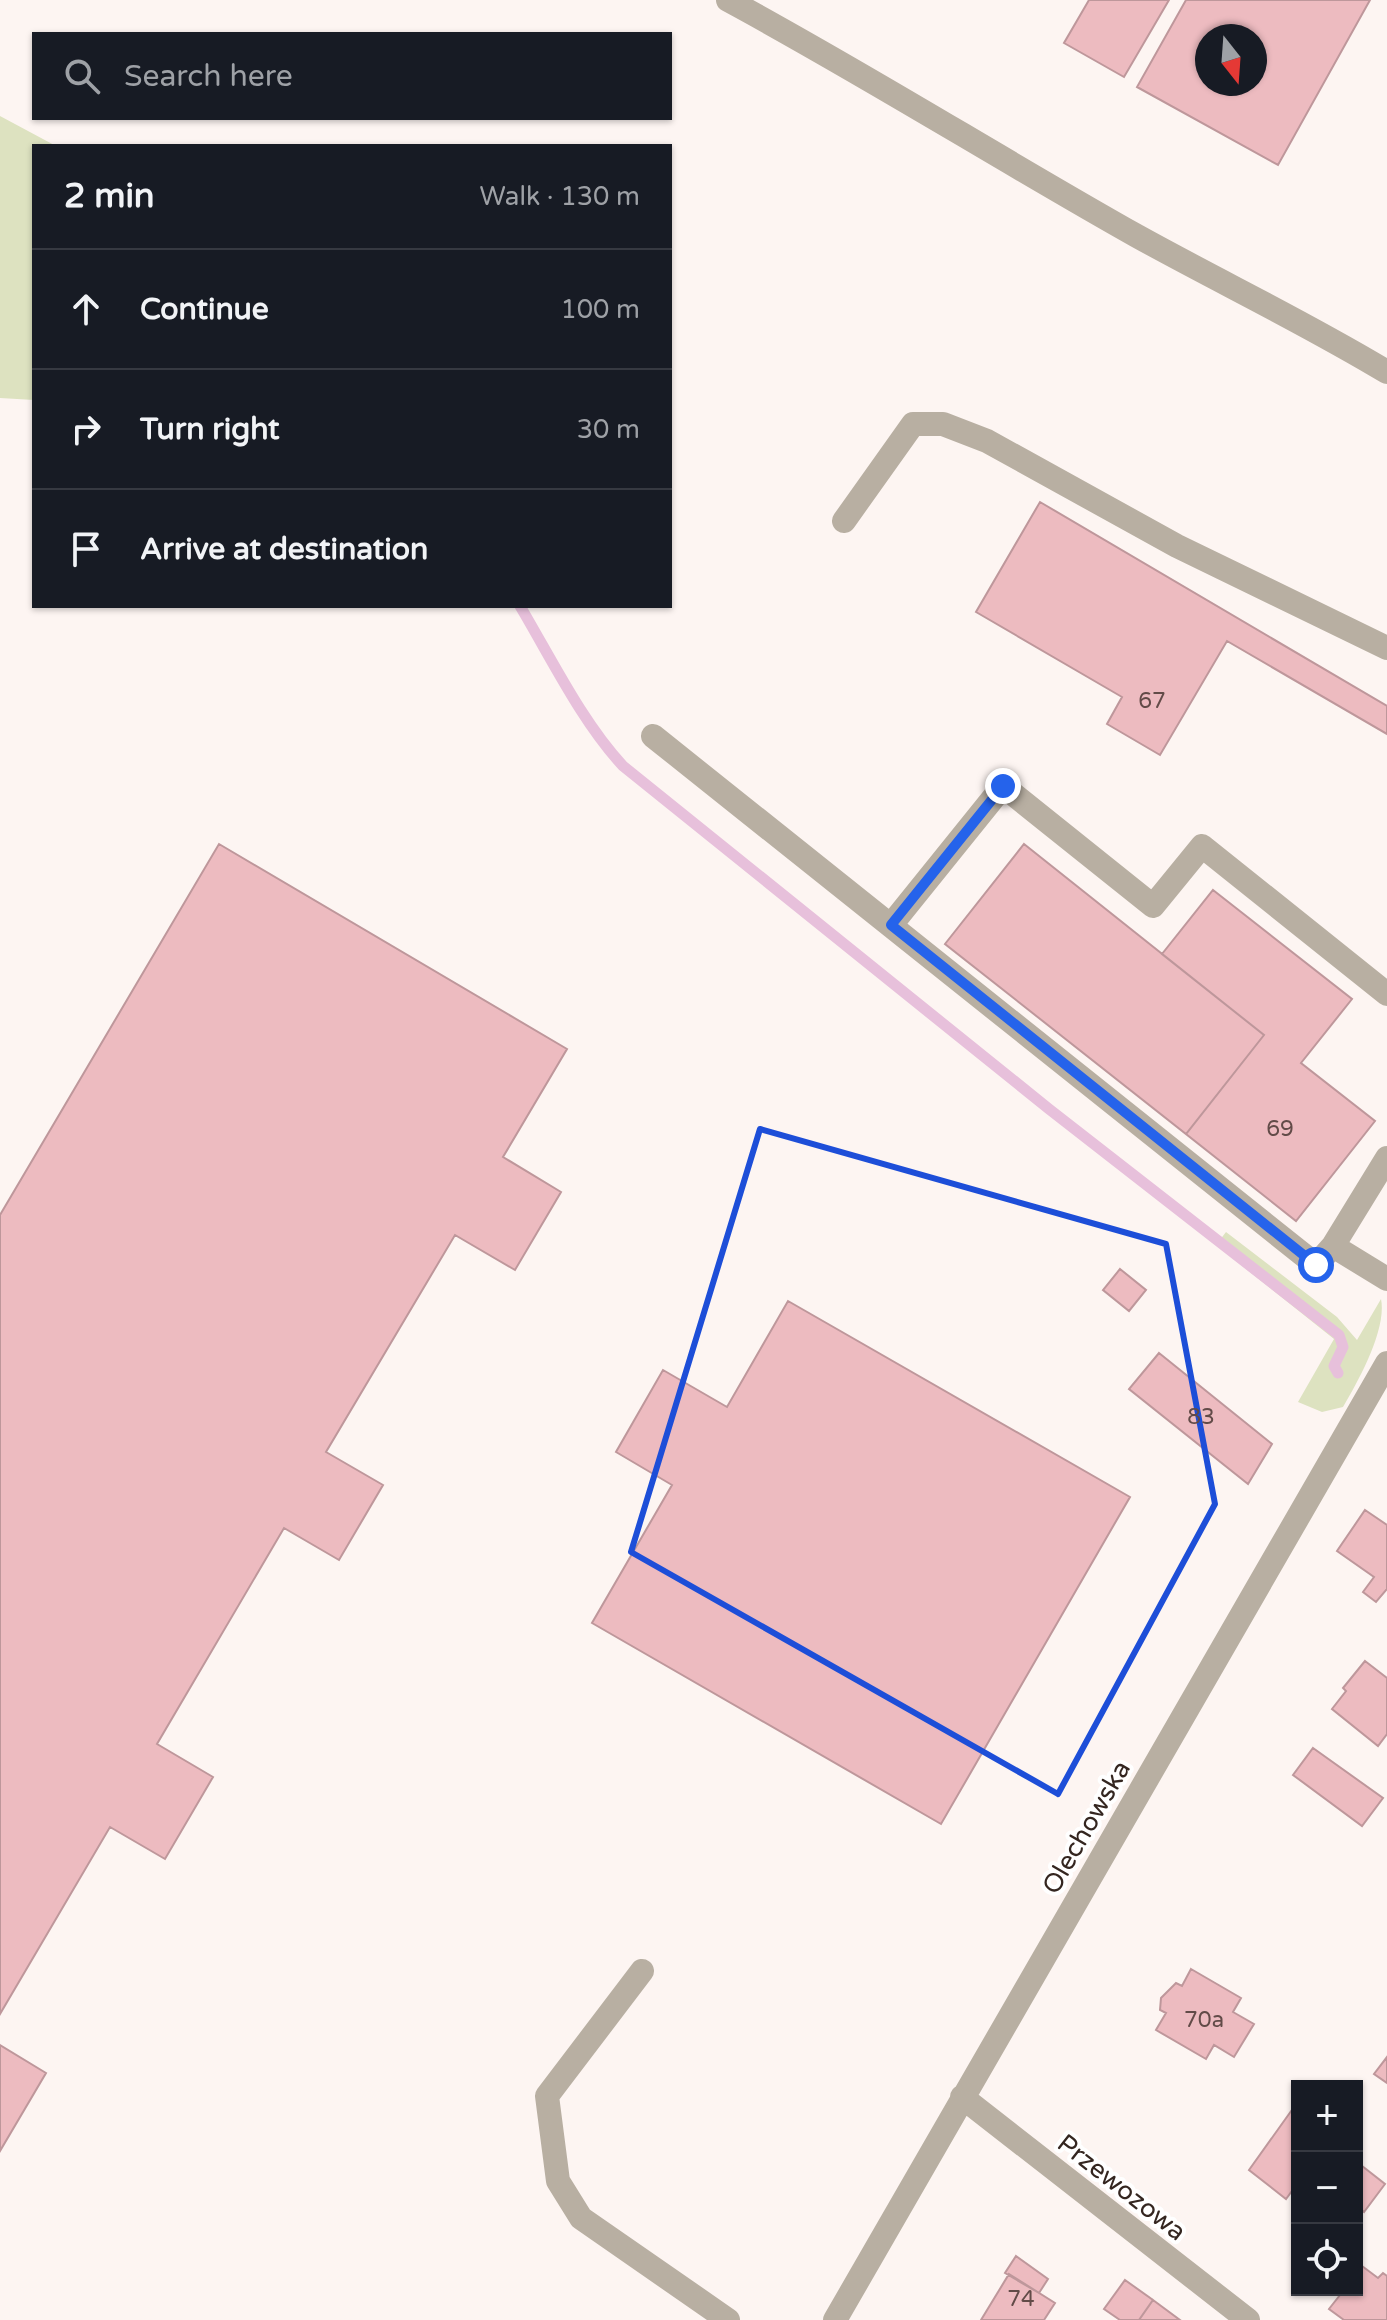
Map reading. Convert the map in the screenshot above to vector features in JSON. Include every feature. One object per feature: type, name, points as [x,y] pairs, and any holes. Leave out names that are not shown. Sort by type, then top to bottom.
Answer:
[{"type":"street","points":[[728,0],[1138,236],[1330,338],[1387,372]]},
{"type":"street","points":[[844,521],[913,424],[943,424],[987,441],[1177,546],[1387,648]]},
{"type":"street","points":[[653,736],[1316,1265],[1333,1246],[1387,1158]]},
{"type":"street","points":[[891,925],[1003,786],[1153,906],[1202,846],[1387,994]]},
{"type":"street","points":[[1333,1246],[1387,1279]]},
{"type":"street","name":"Olechowska","points":[[835,2320],[1387,1363]]},
{"type":"street","points":[[642,1971],[547,2096],[558,2181],[581,2218],[728,2320]]},
{"type":"street","name":"Przewozowa","points":[[962,2097],[1248,2320]]},
{"type":"highlighted area","points":[[760,1129],[1166,1244],[1215,1504],[1058,1794],[631,1552]]},
{"type":"green space","points":[[0,116],[52,144],[32,144],[32,400],[0,398]]},
{"type":"green space","points":[[1226,1232],[1337,1317],[1357,1340],[1381,1299],[1382,1311],[1376,1339],[1343,1407],[1322,1412],[1298,1402],[1334,1339],[1216,1245]]},
{"type":"building","points":[[1089,0],[1169,0],[1124,77],[1064,43]]},
{"type":"building","points":[[1186,0],[1370,0],[1278,165],[1137,87]]},
{"type":"building","points":[[1040,502],[1387,706],[1387,734],[1227,641],[1160,755],[1107,724],[1122,697],[976,612]]},
{"type":"building","points":[[219,844],[567,1049],[503,1157],[561,1192],[515,1270],[455,1235],[326,1452],[383,1485],[339,1560],[284,1528],[157,1744],[213,1777],[165,1859],[110,1827],[0,2014],[0,1215]]},
{"type":"building","points":[[1024,844],[1264,1035],[1186,1134],[945,944]]},
{"type":"building","points":[[1213,890],[1352,999],[1301,1063],[1375,1121],[1296,1221],[1186,1134],[1264,1035],[1162,954]]},
{"type":"building","points":[[1120,1269],[1146,1290],[1129,1311],[1103,1290]]},
{"type":"building","points":[[788,1301],[1130,1497],[941,1824],[592,1623],[672,1485],[616,1452],[663,1370],[727,1407]]},
{"type":"building","points":[[1159,1353],[1272,1444],[1248,1484],[1129,1389]]},
{"type":"building","points":[[1365,1510],[1387,1525],[1387,1589],[1376,1602],[1363,1592],[1374,1577],[1337,1551]]},
{"type":"building","points":[[1365,1661],[1387,1678],[1387,1734],[1378,1746],[1332,1709],[1346,1691],[1343,1688]]},
{"type":"building","points":[[1313,1748],[1383,1798],[1362,1826],[1293,1775]]},
{"type":"building","points":[[1191,1969],[1241,1998],[1233,2012],[1254,2024],[1234,2057],[1214,2045],[1206,2059],[1156,2030],[1166,2013],[1160,2010],[1161,1998],[1176,1983],[1182,1986]]},
{"type":"building","points":[[0,2045],[46,2073],[0,2151]]},
{"type":"building","points":[[1387,2057],[1387,2083],[1374,2074]]},
{"type":"building","points":[[1291,2111],[1291,2192],[1286,2199],[1249,2170]]},
{"type":"building","points":[[1363,2167],[1385,2184],[1363,2211]]},
{"type":"building","points":[[1016,2256],[1048,2279],[1039,2293],[1005,2273]]},
{"type":"building","points":[[1363,2267],[1378,2278],[1383,2273],[1387,2276],[1387,2320],[1344,2320],[1329,2309],[1339,2296],[1363,2296]]},
{"type":"building","points":[[1009,2274],[1055,2303],[1044,2320],[981,2320]]},
{"type":"building","points":[[1125,2280],[1153,2300],[1139,2320],[1120,2320],[1104,2309]]},
{"type":"building","points":[[1153,2300],[1180,2320],[1139,2320]]},
{"type":"waterway","points":[[521,608],[581,710],[623,766],[1049,1109],[1339,1335],[1343,1347],[1334,1366],[1338,1373]]},
{"type":"route","points":[[1003,786],[891,925],[1316,1265]]}]
